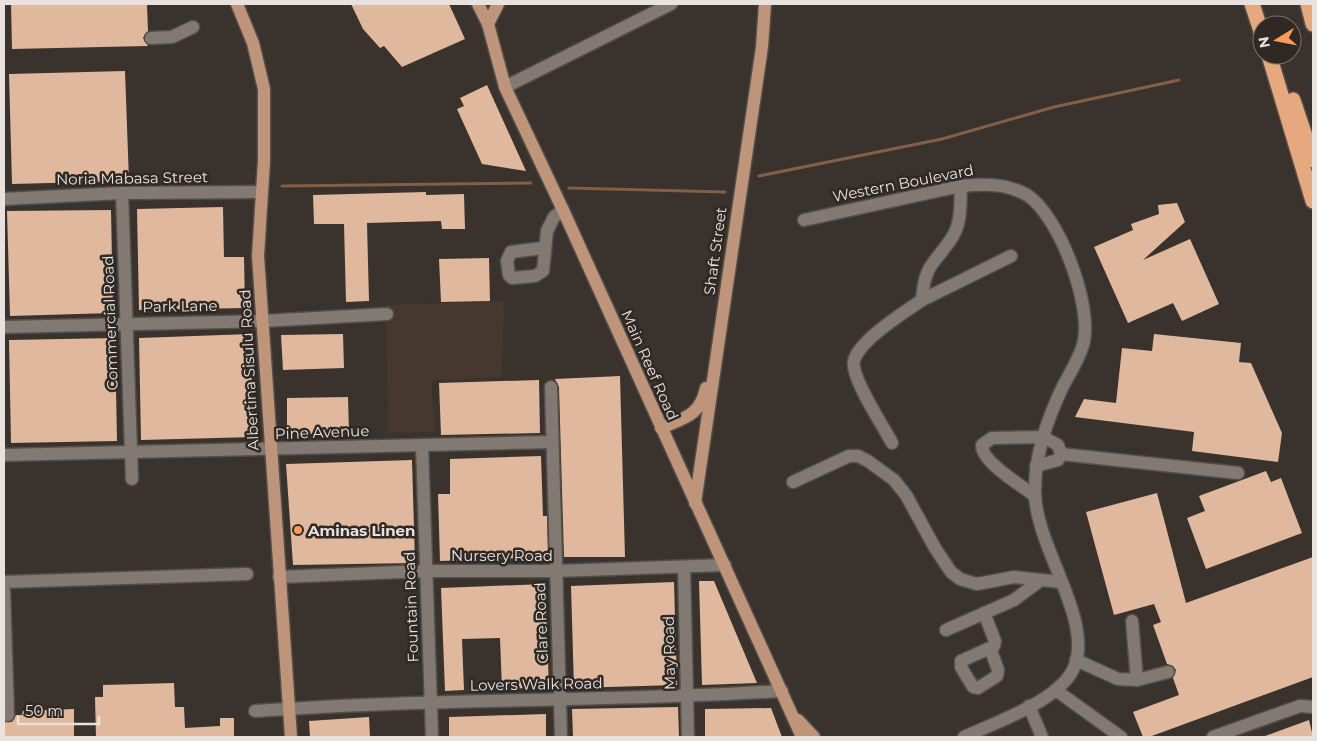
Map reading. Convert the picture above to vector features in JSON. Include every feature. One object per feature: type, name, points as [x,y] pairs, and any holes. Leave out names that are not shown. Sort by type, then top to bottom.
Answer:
[{"type":"highway","points":[[1308,4],[1313,24]]},
{"type":"highway","points":[[1272,65],[1313,201]]},
{"type":"highway","points":[[1281,65],[1313,160]]},
{"type":"main road","name":"Albertina Sisulu Road","points":[[237,4],[253,43],[264,89],[262,192],[258,256],[291,737]]},
{"type":"main road","name":"Main Reef Road","points":[[478,4],[488,24],[505,87],[563,210],[802,737]]},
{"type":"main road","points":[[488,24],[498,4]]},
{"type":"main road","name":"Shaft Street","points":[[695,503],[762,47],[765,4]]},
{"type":"main road","points":[[661,428],[692,414],[700,406],[709,370],[717,355]]},
{"type":"main road","points":[[793,715],[814,737]]},
{"type":"street","points":[[505,87],[671,4]]},
{"type":"street","points":[[151,38],[172,37],[193,27]]},
{"type":"street","name":"Western Boulevard","points":[[804,220],[961,186],[999,185],[1014,189],[1038,204],[1048,216],[1060,238],[1083,304],[1086,333],[1083,346],[1056,400],[1043,436],[1036,466],[1035,496],[1040,524],[1074,616],[1078,635],[1076,660],[1069,678],[1057,691],[964,737]]},
{"type":"street","points":[[922,300],[924,276],[928,268],[954,236],[957,228],[961,186]]},
{"type":"street","name":"Noria Mabasa Street","points":[[7,199],[122,193],[262,192]]},
{"type":"street","name":"Commercial Road","points":[[122,193],[132,479]]},
{"type":"street","points":[[543,248],[550,223],[563,210]]},
{"type":"street","points":[[892,443],[854,370],[853,362],[857,353],[874,336],[922,300],[1011,256]]},
{"type":"street","name":"Park Lane","points":[[4,326],[263,321],[386,314]]},
{"type":"street","name":"Clare Road","points":[[551,387],[561,737]]},
{"type":"street","points":[[1035,496],[988,460],[982,451],[982,445],[992,438],[1043,436],[1058,445],[1061,454],[1058,460],[1052,463],[1036,466]]},
{"type":"street","name":"Pine Avenue","points":[[4,455],[552,442]]},
{"type":"street","name":"Fountain Road","points":[[422,445],[432,737]]},
{"type":"street","points":[[1061,454],[1238,473]]},
{"type":"street","points":[[793,482],[849,456],[858,456],[874,464],[900,486],[935,548],[951,572],[960,579],[977,584],[1014,577],[1061,582]]},
{"type":"street","name":"Nursery Road","points":[[279,577],[425,571],[556,571],[725,565]]},
{"type":"street","name":"May Road","points":[[684,567],[688,737]]},
{"type":"street","points":[[4,582],[248,574]]},
{"type":"street","points":[[946,630],[1014,600],[1041,580]]},
{"type":"street","points":[[4,591],[8,715]]},
{"type":"street","points":[[984,613],[994,641],[994,646],[990,648]]},
{"type":"street","points":[[1132,621],[1137,680]]},
{"type":"street","points":[[1076,660],[1118,678],[1137,680],[1168,672]]},
{"type":"street","name":"Lovers Walk Road","points":[[255,711],[430,702],[687,697],[782,691]]},
{"type":"street","points":[[1057,691],[1120,737]]},
{"type":"street","points":[[1029,706],[1042,737]]},
{"type":"street","points":[[1213,737],[1300,706],[1313,707]]},
{"type":"shaded area","points":[[504,301],[502,377],[431,381],[435,432],[388,433],[386,305]]},
{"type":"building","points":[[11,4],[147,4],[148,31],[143,38],[148,46],[12,49]]},
{"type":"building","points":[[351,4],[449,4],[465,39],[402,67],[384,46],[380,48],[363,29]]},
{"type":"building","points":[[125,71],[129,181],[12,184],[9,74]]},
{"type":"building","points":[[487,85],[526,171],[482,164],[457,109],[464,106],[460,98]]},
{"type":"building","points":[[426,192],[426,195],[464,194],[465,229],[442,229],[441,221],[367,223],[369,301],[346,302],[344,224],[314,224],[313,195]]},
{"type":"building","points":[[1177,203],[1185,222],[1143,260],[1190,239],[1219,304],[1182,321],[1173,303],[1128,323],[1094,247],[1133,230],[1131,224],[1159,214],[1158,205]]},
{"type":"building","points":[[223,207],[224,257],[244,257],[245,308],[139,310],[137,209]]},
{"type":"building","points":[[111,210],[113,313],[10,316],[7,211]]},
{"type":"building","points":[[489,258],[490,301],[441,302],[439,259]]},
{"type":"building","points":[[250,334],[254,437],[141,440],[139,338]]},
{"type":"building","points":[[343,334],[344,368],[283,370],[281,335]]},
{"type":"building","points":[[1154,334],[1241,343],[1239,362],[1251,363],[1282,433],[1278,462],[1192,451],[1194,432],[1075,417],[1084,399],[1116,403],[1122,348],[1152,351]]},
{"type":"building","points":[[115,338],[117,441],[11,443],[9,340]]},
{"type":"building","points":[[620,376],[625,557],[564,557],[559,387],[555,379]]},
{"type":"building","points":[[539,380],[540,433],[441,435],[439,383]]},
{"type":"building","points":[[348,397],[349,434],[287,434],[287,398]]},
{"type":"building","points":[[541,456],[543,516],[547,516],[548,557],[440,561],[438,494],[450,494],[450,459]]},
{"type":"building","points":[[412,460],[415,563],[293,565],[286,464]]},
{"type":"building","points":[[1266,471],[1271,482],[1281,478],[1302,533],[1206,569],[1187,518],[1205,511],[1199,496]]},
{"type":"building","points":[[1157,493],[1186,603],[1313,557],[1313,677],[1149,737],[1143,737],[1133,712],[1179,695],[1173,678],[1176,670],[1173,666],[1167,664],[1153,625],[1161,622],[1154,604],[1114,615],[1086,512]]},
{"type":"building","points":[[699,581],[714,581],[757,683],[702,685]]},
{"type":"building","points":[[674,582],[677,685],[574,688],[571,586]]},
{"type":"building","points":[[545,584],[549,687],[502,689],[500,638],[462,639],[464,690],[445,691],[441,588]]},
{"type":"building","points":[[174,683],[175,707],[184,707],[185,728],[220,726],[220,718],[234,718],[234,737],[96,737],[95,697],[103,697],[103,685]]},
{"type":"building","points":[[678,707],[679,737],[573,737],[572,709]]},
{"type":"building","points":[[771,708],[782,737],[705,737],[705,709]]},
{"type":"building","points":[[74,709],[74,737],[4,737],[4,722],[12,722],[16,715],[22,715],[23,711]]},
{"type":"building","points":[[546,714],[546,737],[449,737],[449,717]]},
{"type":"building","points":[[369,717],[370,737],[310,737],[309,721]]},
{"type":"building","points":[[1309,720],[1313,737],[1265,736]]},
{"type":"waterway","points":[[759,176],[942,139],[1054,107],[1179,80]]},
{"type":"waterway","points":[[282,186],[531,183]]},
{"type":"waterway","points":[[569,188],[725,192]]},
{"type":"place","name":"Aminas Linen","points":[[298,530]]}]
